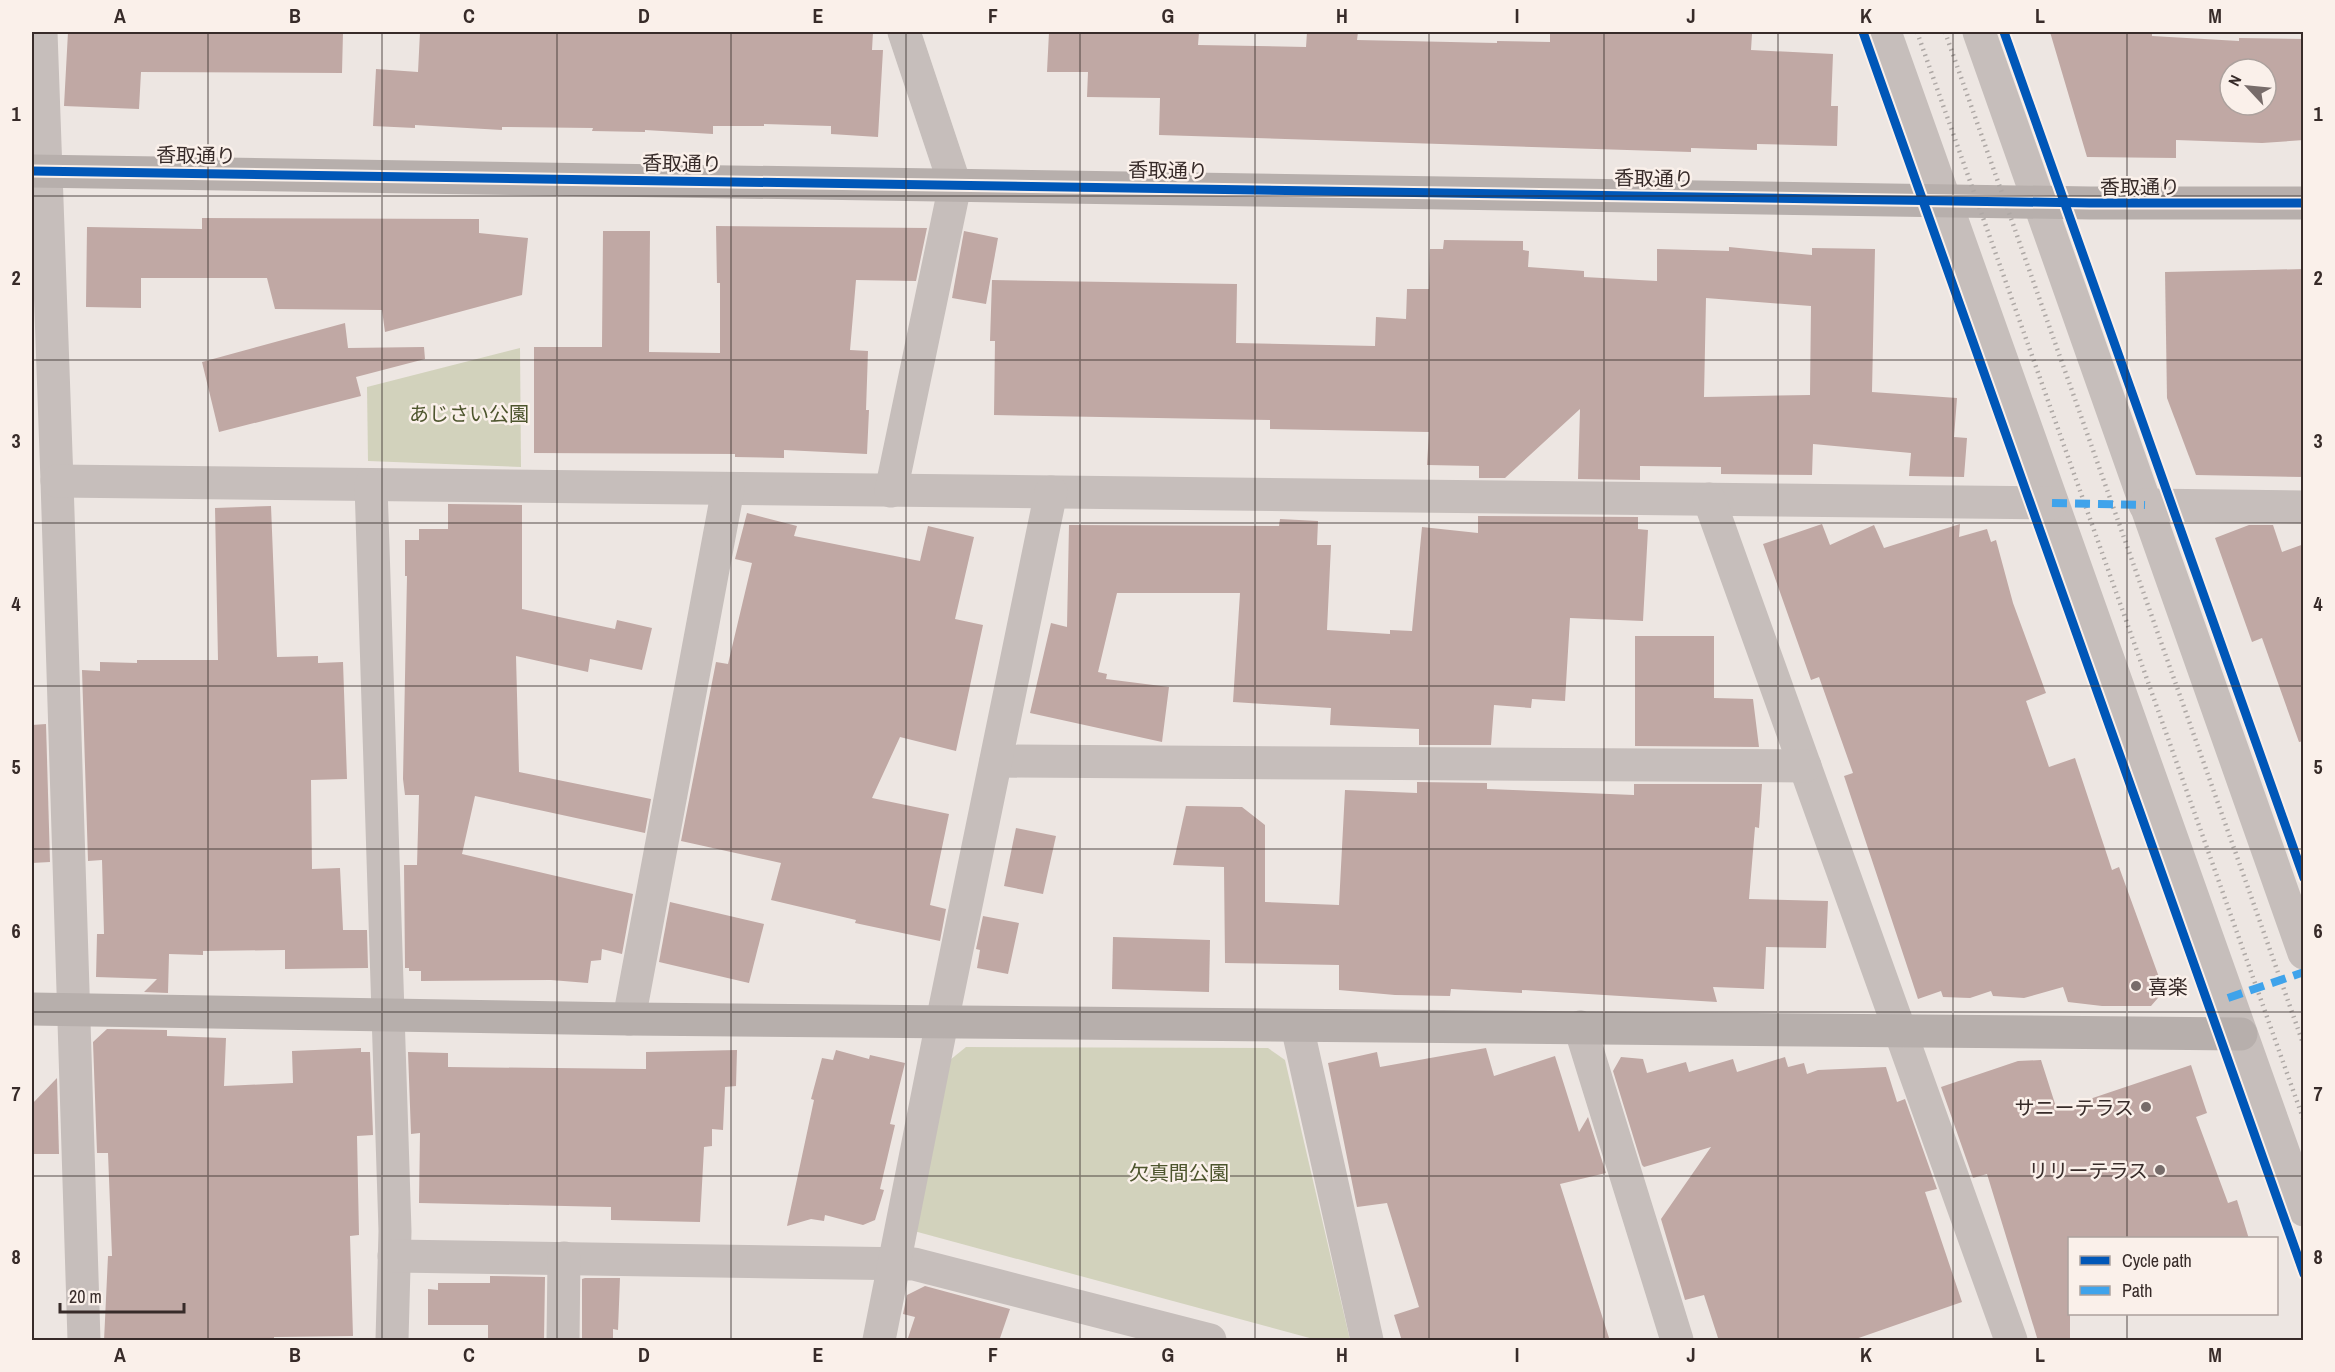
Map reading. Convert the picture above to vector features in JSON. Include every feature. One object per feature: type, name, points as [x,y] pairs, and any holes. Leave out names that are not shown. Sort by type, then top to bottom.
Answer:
[{"type":"street","points":[[41,32],[38,171],[57,482],[84,1341]]},
{"type":"street","points":[[891,490],[955,185],[904,32]]},
{"type":"street","points":[[1885,32],[2304,1210]]},
{"type":"street","points":[[1979,32],[2304,953]]},
{"type":"street","name":"香取通り","points":[[38,171],[1944,201],[2304,203]]},
{"type":"street","points":[[57,482],[2052,502]]},
{"type":"street","points":[[371,485],[394,1256],[392,1341]]},
{"type":"street","points":[[629,1019],[728,489]]},
{"type":"street","points":[[879,1341],[942,1022],[1052,492]]},
{"type":"street","points":[[1709,499],[2011,1341]]},
{"type":"street","points":[[2145,505],[2304,507]]},
{"type":"street","points":[[996,761],[1805,766]]},
{"type":"street","points":[[32,1009],[629,1019],[2241,1034]]},
{"type":"street","points":[[1297,1026],[1367,1341]]},
{"type":"street","points":[[1580,1027],[1677,1341]]},
{"type":"street","points":[[394,1256],[914,1264],[1210,1341]]},
{"type":"street","points":[[563,1341],[564,1258]]},
{"type":"green space","name":"あじさい公園","points":[[520,348],[521,467],[368,461],[367,387]]},
{"type":"green space","name":"欠真間公園","points":[[966,1047],[1268,1048],[1285,1060],[1350,1340],[1317,1340],[914,1231],[950,1060]]},
{"type":"building","points":[[68,32],[343,32],[342,73],[141,72],[139,109],[64,106]]},
{"type":"building","points":[[420,32],[873,32],[872,50],[883,50],[878,137],[831,134],[831,126],[764,124],[764,126],[713,126],[713,134],[645,130],[645,132],[592,131],[593,128],[502,127],[502,130],[415,125],[415,128],[373,126],[376,69],[418,72]]},
{"type":"building","points":[[1049,32],[1199,32],[1198,45],[1306,47],[1307,32],[1358,32],[1357,40],[1497,43],[1497,41],[1550,42],[1550,32],[1752,34],[1751,50],[1833,54],[1831,106],[1838,106],[1837,146],[1757,144],[1757,150],[1691,148],[1691,152],[1159,135],[1160,98],[1087,97],[1088,72],[1047,72]]},
{"type":"building","points":[[2050,32],[2152,32],[2152,36],[2239,41],[2239,38],[2304,39],[2304,140],[2262,143],[2176,140],[2176,158],[2087,157]]},
{"type":"building","points":[[202,218],[479,219],[479,233],[528,238],[522,295],[385,332],[382,310],[275,309],[267,278],[141,278],[141,308],[86,307],[87,227],[202,229]]},
{"type":"building","points":[[716,226],[927,228],[916,281],[856,280],[850,350],[868,351],[867,454],[784,450],[784,458],[735,457],[735,454],[534,453],[534,347],[602,347],[603,231],[650,231],[649,352],[720,353],[720,283],[717,283]]},
{"type":"building","points":[[964,231],[998,238],[986,304],[952,298]]},
{"type":"building","points":[[1444,240],[1523,241],[1523,250],[1529,251],[1528,267],[1584,271],[1584,277],[1657,281],[1657,249],[1729,251],[1729,247],[1812,255],[1812,248],[1875,249],[1872,392],[1957,398],[1954,437],[1967,438],[1964,477],[1909,476],[1911,453],[1813,444],[1812,475],[1721,474],[1721,467],[1640,466],[1640,480],[1578,479],[1580,409],[1505,478],[1479,478],[1479,466],[1427,465],[1429,432],[1270,429],[1270,420],[994,415],[995,341],[990,341],[992,280],[1237,284],[1236,343],[1375,346],[1376,317],[1406,319],[1407,289],[1429,289],[1430,249],[1443,249]],"holes":[[[1706,298],[1811,306],[1810,395],[1704,397]]]},
{"type":"building","points":[[2304,269],[2304,477],[2196,475],[2167,398],[2165,272]]},
{"type":"building","points":[[345,323],[348,348],[424,347],[425,359],[356,377],[361,396],[219,432],[202,362]]},
{"type":"building","points":[[448,504],[522,505],[522,609],[615,629],[617,620],[652,628],[642,670],[590,659],[588,672],[516,656],[519,772],[651,799],[645,833],[475,796],[462,854],[633,894],[622,954],[602,949],[601,960],[591,961],[588,983],[551,980],[421,981],[421,971],[409,971],[409,968],[405,968],[404,865],[417,865],[419,795],[405,795],[403,779],[407,576],[405,576],[405,540],[419,540],[419,529],[448,529]]},
{"type":"building","points":[[271,506],[277,657],[318,656],[318,663],[343,662],[347,779],[311,780],[312,869],[340,868],[343,930],[367,930],[368,968],[285,969],[285,950],[203,951],[203,955],[169,954],[168,993],[144,992],[157,979],[96,977],[97,934],[104,934],[102,860],[88,861],[82,670],[100,671],[100,662],[218,660],[215,508]]},
{"type":"building","points":[[747,513],[797,526],[794,536],[920,561],[928,526],[974,537],[955,619],[983,625],[956,751],[900,737],[872,798],[949,814],[930,905],[946,909],[940,941],[855,923],[856,920],[771,900],[781,863],[681,841],[716,662],[728,664],[752,563],[735,559]]},
{"type":"building","points":[[1478,516],[1638,517],[1638,529],[1648,530],[1643,621],[1570,618],[1565,701],[1532,699],[1531,708],[1494,705],[1491,745],[1419,745],[1419,729],[1330,725],[1331,708],[1233,702],[1240,593],[1117,593],[1098,672],[1107,674],[1106,679],[1169,687],[1162,742],[1030,713],[1051,623],[1067,627],[1069,525],[1279,526],[1280,519],[1318,521],[1317,545],[1331,545],[1327,630],[1390,634],[1390,630],[1412,631],[1422,527],[1478,533]]},
{"type":"building","points":[[1822,524],[1830,545],[1874,525],[1884,548],[1960,524],[1959,537],[1987,529],[1991,542],[1996,540],[2013,603],[2046,693],[2026,701],[2049,767],[2075,758],[2112,870],[2119,867],[2164,991],[2151,1006],[2102,1006],[2068,1002],[2063,987],[2024,998],[1993,996],[1991,991],[1970,998],[1943,997],[1941,991],[1918,999],[1844,776],[1853,773],[1819,677],[1811,680],[1763,544]]},
{"type":"building","points":[[2249,525],[2273,525],[2282,552],[2304,544],[2304,741],[2299,742],[2262,638],[2252,642],[2215,538]]},
{"type":"building","points":[[1635,636],[1714,636],[1714,698],[1753,699],[1759,747],[1635,746]]},
{"type":"building","points":[[46,724],[50,862],[32,863],[32,725]]},
{"type":"building","points":[[1417,782],[1487,783],[1487,789],[1634,795],[1634,784],[1762,784],[1759,828],[1755,827],[1749,899],[1828,901],[1826,948],[1766,947],[1764,989],[1713,987],[1717,1002],[1522,990],[1522,993],[1451,989],[1450,996],[1395,995],[1339,990],[1339,965],[1225,963],[1224,867],[1173,865],[1186,806],[1242,807],[1265,825],[1265,902],[1339,905],[1345,790],[1417,793]]},
{"type":"building","points":[[1016,828],[1056,836],[1043,894],[1004,886]]},
{"type":"building","points":[[670,902],[764,924],[749,983],[659,962]]},
{"type":"building","points":[[983,916],[1019,923],[1008,974],[977,968],[980,950],[976,949]]},
{"type":"building","points":[[1113,937],[1210,940],[1209,992],[1112,989]]},
{"type":"building","points":[[107,1029],[167,1030],[167,1036],[226,1038],[224,1086],[293,1083],[292,1051],[361,1048],[361,1052],[370,1052],[373,1135],[357,1136],[359,1235],[350,1236],[353,1336],[274,1337],[274,1341],[104,1341],[108,1256],[112,1256],[108,1153],[97,1153],[93,1042]]},
{"type":"building","points":[[1486,1048],[1494,1076],[1555,1056],[1579,1132],[1588,1117],[1606,1173],[1560,1184],[1610,1341],[1402,1341],[1394,1315],[1419,1307],[1387,1203],[1357,1207],[1328,1063],[1377,1052],[1380,1067]]},
{"type":"building","points":[[737,1050],[736,1086],[725,1087],[723,1130],[712,1129],[712,1146],[704,1147],[700,1222],[611,1220],[611,1207],[419,1203],[420,1133],[411,1134],[408,1052],[448,1053],[448,1067],[646,1069],[646,1052]]},
{"type":"building","points":[[836,1050],[869,1059],[870,1055],[905,1063],[890,1124],[895,1125],[880,1189],[884,1190],[875,1220],[863,1225],[825,1215],[824,1221],[811,1219],[787,1226],[814,1100],[811,1099],[822,1058],[833,1060]]},
{"type":"building","points":[[1621,1057],[1643,1059],[1647,1073],[1686,1062],[1689,1072],[1733,1059],[1737,1072],[1785,1057],[1788,1067],[1804,1063],[1807,1074],[1818,1070],[1886,1067],[1897,1102],[1905,1099],[1937,1189],[1925,1192],[1962,1302],[1850,1341],[1719,1341],[1704,1295],[1685,1300],[1661,1219],[1711,1147],[1644,1167],[1642,1165],[1613,1071]]},
{"type":"building","points":[[2041,1060],[2057,1110],[2191,1065],[2207,1113],[2196,1117],[2228,1203],[2237,1200],[2248,1237],[2068,1237],[2070,1341],[2038,1341],[1987,1174],[1973,1178],[1941,1087],[2018,1061]]},
{"type":"building","points":[[57,1078],[59,1154],[32,1154],[32,1104]]},
{"type":"building","points":[[490,1276],[545,1277],[544,1341],[488,1341],[488,1325],[428,1325],[428,1289],[438,1290],[438,1283],[490,1283]]},
{"type":"building","points":[[620,1278],[618,1330],[613,1329],[613,1341],[582,1341],[582,1279]]},
{"type":"building","points":[[925,1286],[1010,1309],[999,1341],[907,1341],[915,1317],[903,1314],[907,1295]]},
{"type":"railway","points":[[1917,32],[2304,1121]]},
{"type":"railway","points":[[1945,32],[2304,1046]]},
{"type":"marked path","points":[[2052,503],[2145,505]]},
{"type":"marked path","points":[[2228,998],[2304,972]]},
{"type":"cycle path","points":[[1863,32],[2304,1274]]},
{"type":"cycle path","points":[[2004,32],[2304,878]]},
{"type":"cycle path","points":[[32,171],[2090,203],[2304,203]]},
{"type":"place","name":"喜楽","points":[[2136,986]]},
{"type":"place","name":"サニーテラス","points":[[2146,1107]]},
{"type":"place","name":"リリーテラス","points":[[2160,1170]]}]
